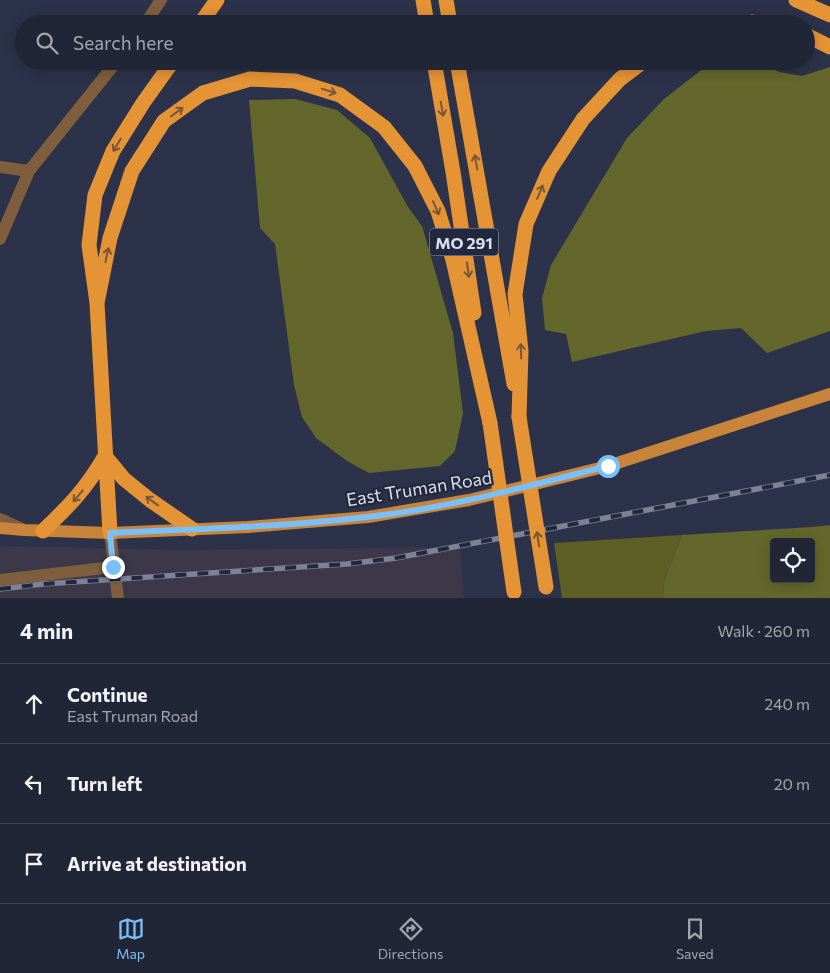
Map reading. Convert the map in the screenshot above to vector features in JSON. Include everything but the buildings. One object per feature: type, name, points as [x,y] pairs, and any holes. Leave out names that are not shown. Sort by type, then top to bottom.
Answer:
[{"type":"highway","points":[[206,15],[217,0]]},
{"type":"highway","points":[[423,0],[426,15]]},
{"type":"highway","points":[[446,0],[448,15]]},
{"type":"highway","points":[[796,0],[830,15]]},
{"type":"highway","points":[[815,39],[830,47]]},
{"type":"highway","points":[[110,533],[97,303],[89,245],[95,195],[113,152],[167,70]]},
{"type":"highway","name":"MO 291","points":[[436,70],[454,172],[515,595]]},
{"type":"highway","name":"MO 291","points":[[459,70],[519,417],[547,592]]},
{"type":"highway","points":[[519,417],[521,350],[515,294],[526,224],[549,171],[583,119],[620,79],[632,70]]},
{"type":"highway","points":[[97,303],[110,238],[132,171],[164,121],[203,93],[250,79],[295,81],[340,95],[384,127],[415,166],[438,211],[454,260],[490,424]]},
{"type":"highway","points":[[106,456],[124,479],[150,500],[192,529]]},
{"type":"highway","points":[[43,531],[72,503],[91,481],[106,456]]},
{"type":"main road","name":"East Truman Road","points":[[0,528],[110,533],[248,527],[368,517],[469,500],[608,466],[830,394]]},
{"type":"lane","points":[[151,15],[161,0]]},
{"type":"lane","points":[[0,239],[29,171],[110,70]]},
{"type":"lane","points":[[0,167],[29,171]]},
{"type":"lane","points":[[0,519],[24,530]]},
{"type":"lane","points":[[110,533],[118,598]]},
{"type":"lane","points":[[0,580],[113,567]]},
{"type":"shaded area","points":[[682,535],[664,582],[663,598],[562,598],[554,543]]},
{"type":"shaded area","points":[[0,546],[179,550],[460,547],[464,598],[0,598]]},
{"type":"green space","points":[[830,67],[830,331],[767,353],[741,328],[706,331],[572,362],[566,334],[545,330],[542,298],[551,265],[627,138],[664,99],[700,71],[775,70],[802,76]]},
{"type":"green space","points":[[295,99],[337,110],[370,138],[408,207],[422,226],[453,333],[463,413],[455,451],[440,466],[369,473],[347,461],[316,438],[302,417],[294,385],[275,244],[260,228],[249,100]]},
{"type":"green space","points":[[830,525],[830,598],[663,598],[664,582],[682,535]]},
{"type":"railway","points":[[0,589],[43,584],[347,564],[396,558],[830,475]]},
{"type":"route","points":[[113,567],[110,533],[248,527],[368,517],[469,500],[608,466]]}]
